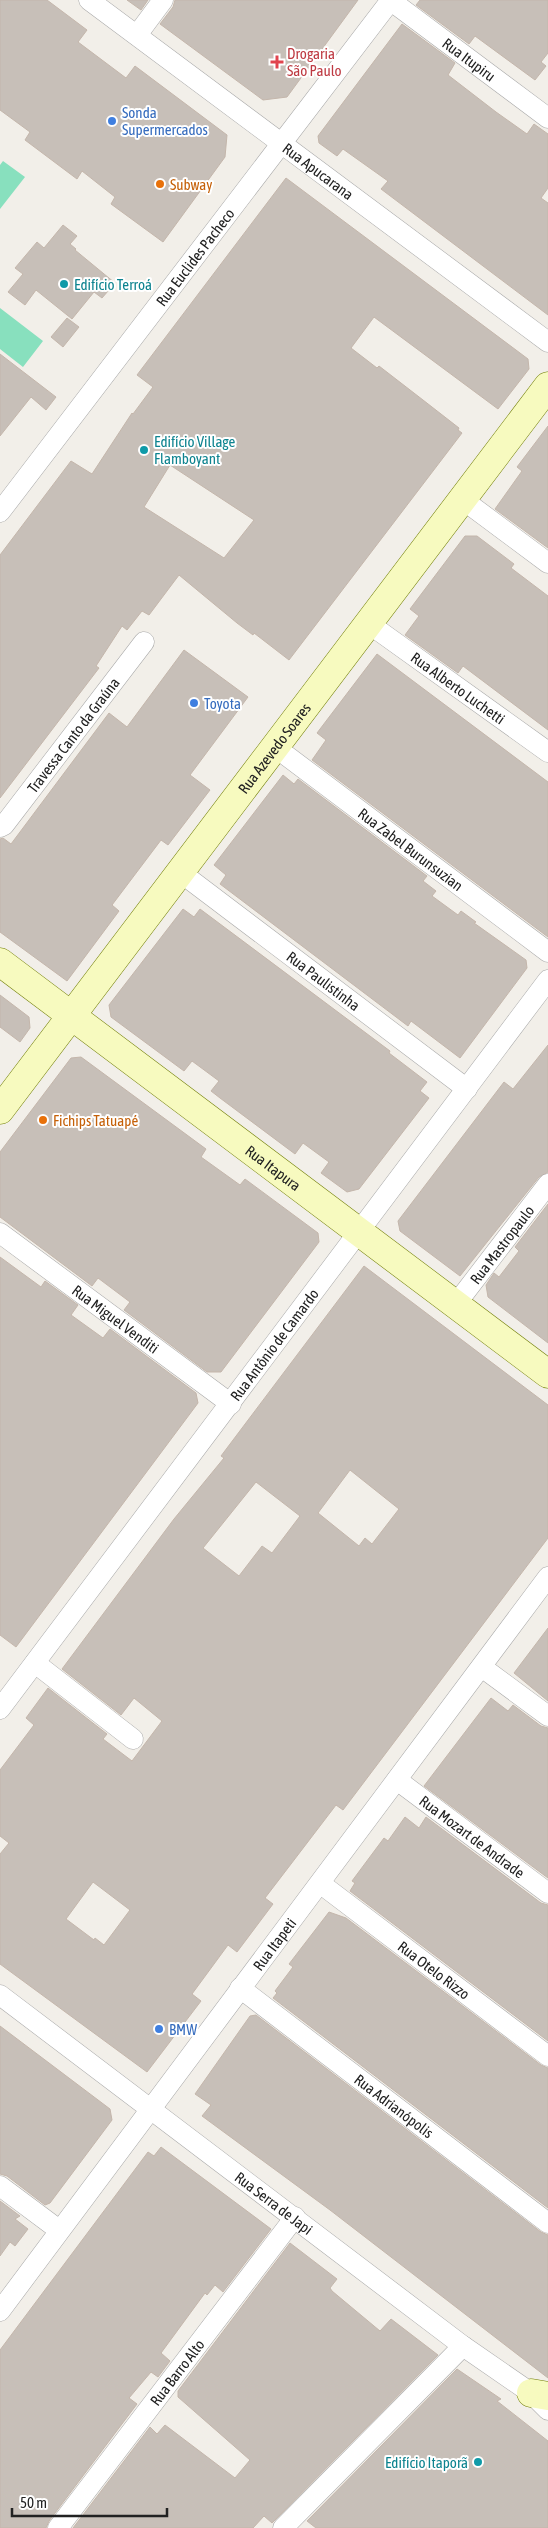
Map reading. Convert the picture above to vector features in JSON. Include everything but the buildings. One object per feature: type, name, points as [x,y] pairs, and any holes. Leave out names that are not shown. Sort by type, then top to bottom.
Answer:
[{"type":"street","name":"Rua Apucarana","points":[[89,0],[548,342]]},
{"type":"street","points":[[137,36],[164,0]]},
{"type":"street","name":"Rua Itupiru","points":[[391,0],[548,118]]},
{"type":"street","name":"Rua Euclides Pacheco","points":[[0,512],[391,0]]},
{"type":"street","name":"Rua Azevedo Soares","points":[[0,1110],[548,386]]},
{"type":"street","points":[[462,499],[548,563]]},
{"type":"street","name":"Rua Alberto Luchetti","points":[[368,623],[548,752]]},
{"type":"street","name":"Travessa Canto da Graúna","points":[[0,827],[4,825],[144,642]]},
{"type":"street","name":"Rua Zabel Burunsuzian","points":[[274,747],[548,952]]},
{"type":"street","name":"Rua Paulistinha","points":[[180,872],[467,1089]]},
{"type":"street","name":"Rua Itapura","points":[[0,962],[548,1374]]},
{"type":"street","name":"Rua Antônio de Camardo","points":[[0,1709],[548,980]]},
{"type":"street","name":"Rua Mastropaulo","points":[[456,1304],[548,1184]]},
{"type":"street","name":"Rua Miguel Venditi","points":[[0,1233],[231,1404]]},
{"type":"street","name":"Rua Itapeti","points":[[0,2311],[240,1988],[321,1884],[397,1780],[483,1668],[548,1577]]},
{"type":"street","points":[[35,1663],[133,1740]]},
{"type":"street","points":[[483,1668],[548,1716]]},
{"type":"street","name":"Rua Mozart de Andrade","points":[[397,1780],[548,1893]]},
{"type":"street","name":"Rua Otelo Rizzo","points":[[321,1884],[548,2056]]},
{"type":"street","name":"Rua Adrianópolis","points":[[240,1988],[548,2223]]},
{"type":"street","name":"Rua Serra de Japi","points":[[0,1994],[464,2346],[542,2399]]},
{"type":"street","points":[[0,2186],[60,2230]]},
{"type":"street","name":"Rua Barro Alto","points":[[58,2528],[295,2217]]},
{"type":"street","points":[[283,2528],[464,2346]]},
{"type":"green space","points":[[3,161],[25,177],[0,209],[0,165]]},
{"type":"green space","points":[[0,308],[43,341],[23,367],[0,349]]},
{"type":"place","name":"Drogaria São Paulo","points":[[277,62]]},
{"type":"place","name":"Sonda Supermercados","points":[[112,121]]},
{"type":"place","name":"Subway","points":[[160,184]]},
{"type":"place","name":"Edifício Terroá","points":[[64,284]]},
{"type":"place","name":"Edifício Village Flamboyant","points":[[144,450]]},
{"type":"place","name":"Toyota","points":[[194,703]]},
{"type":"place","name":"Fichips Tatuapé","points":[[43,1120]]},
{"type":"place","name":"BMW","points":[[159,2029]]},
{"type":"place","name":"Edifício Itaporã","points":[[478,2462]]}]
